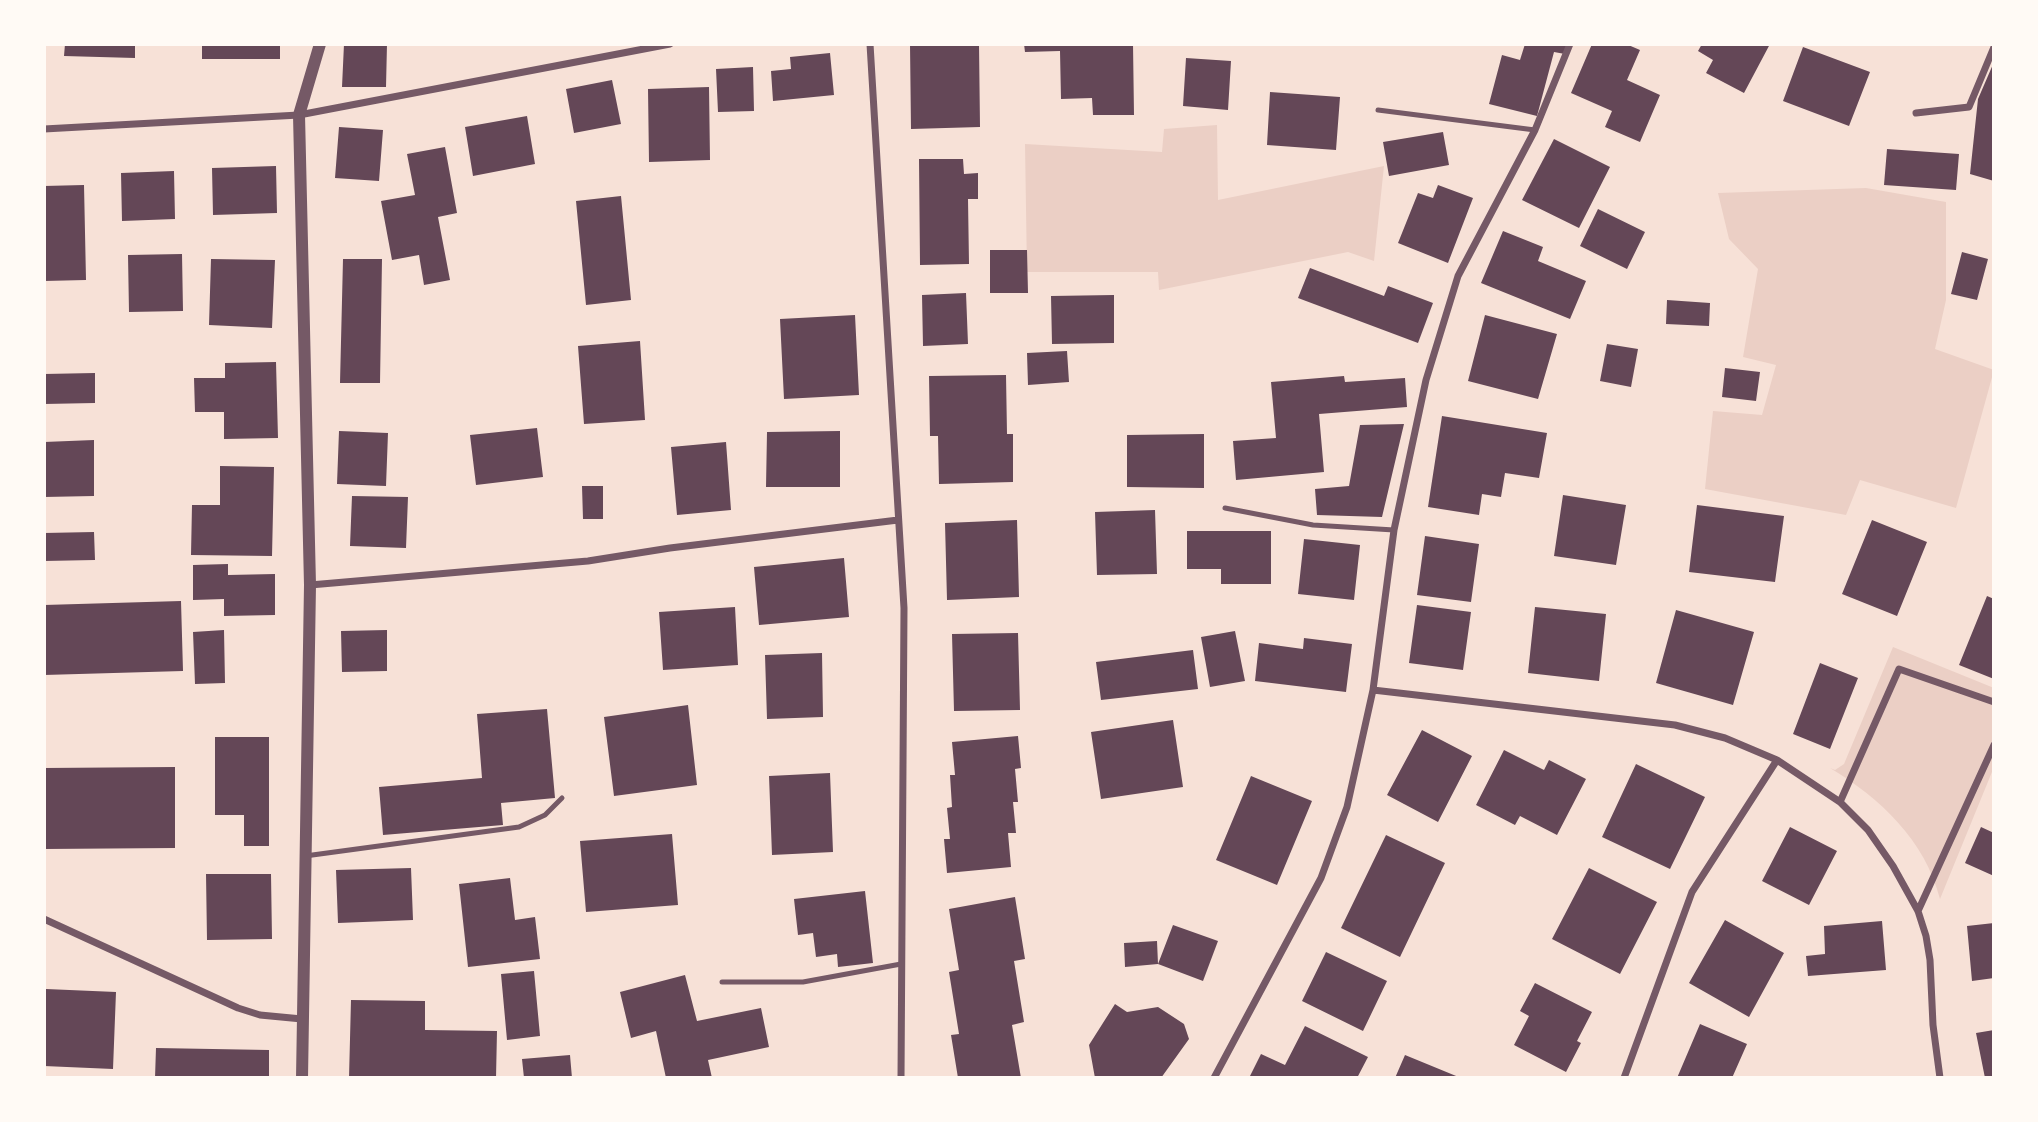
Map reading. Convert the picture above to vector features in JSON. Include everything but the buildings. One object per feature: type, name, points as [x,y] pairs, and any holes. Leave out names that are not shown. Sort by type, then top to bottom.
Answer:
[{"type":"street","points":[[302,1078],[310,585],[299,116],[320,44]]},
{"type":"street","points":[[44,129],[299,116],[670,44]]},
{"type":"street","points":[[870,44],[904,608],[901,1078]]},
{"type":"street","points":[[1214,1078],[1321,878],[1347,807],[1373,690],[1394,530],[1417,416],[1458,276],[1535,130],[1570,44]]},
{"type":"street","points":[[1916,113],[1969,107],[1994,47]]},
{"type":"street","points":[[310,585],[588,561],[683,546],[898,520]]},
{"type":"street","points":[[1840,802],[1899,669],[1994,702]]},
{"type":"street","points":[[1373,690],[1675,725],[1725,738],[1777,760],[1840,802],[1868,830],[1893,866],[1918,911],[1930,960],[1933,1025],[1940,1078]]},
{"type":"street","points":[[1918,911],[1994,745]]},
{"type":"street","points":[[1624,1078],[1692,892],[1777,760]]},
{"type":"street","points":[[44,919],[238,1008],[260,1015],[302,1019]]},
{"type":"lane","points":[[1378,110],[1535,130]]},
{"type":"lane","points":[[1225,508],[1313,525],[1394,530]]},
{"type":"lane","points":[[305,856],[519,827],[545,815],[562,798]]},
{"type":"lane","points":[[722,982],[803,982],[901,964]]},
{"type":"shaded area","points":[[1217,125],[1218,200],[1384,166],[1374,261],[1348,252],[1159,290],[1158,272],[1027,272],[1025,144],[1162,152],[1164,129]]},
{"type":"shaded area","points":[[1866,188],[1946,202],[1946,300],[1935,349],[1994,370],[1956,508],[1860,480],[1846,515],[1705,489],[1713,411],[1762,415],[1776,365],[1743,357],[1758,269],[1729,239],[1718,193]]},
{"type":"shaded area","points":[[1893,647],[1994,688],[1994,767],[1940,899],[1924,858],[1898,823],[1866,793],[1830,768],[1835,770],[1844,764]]}]
